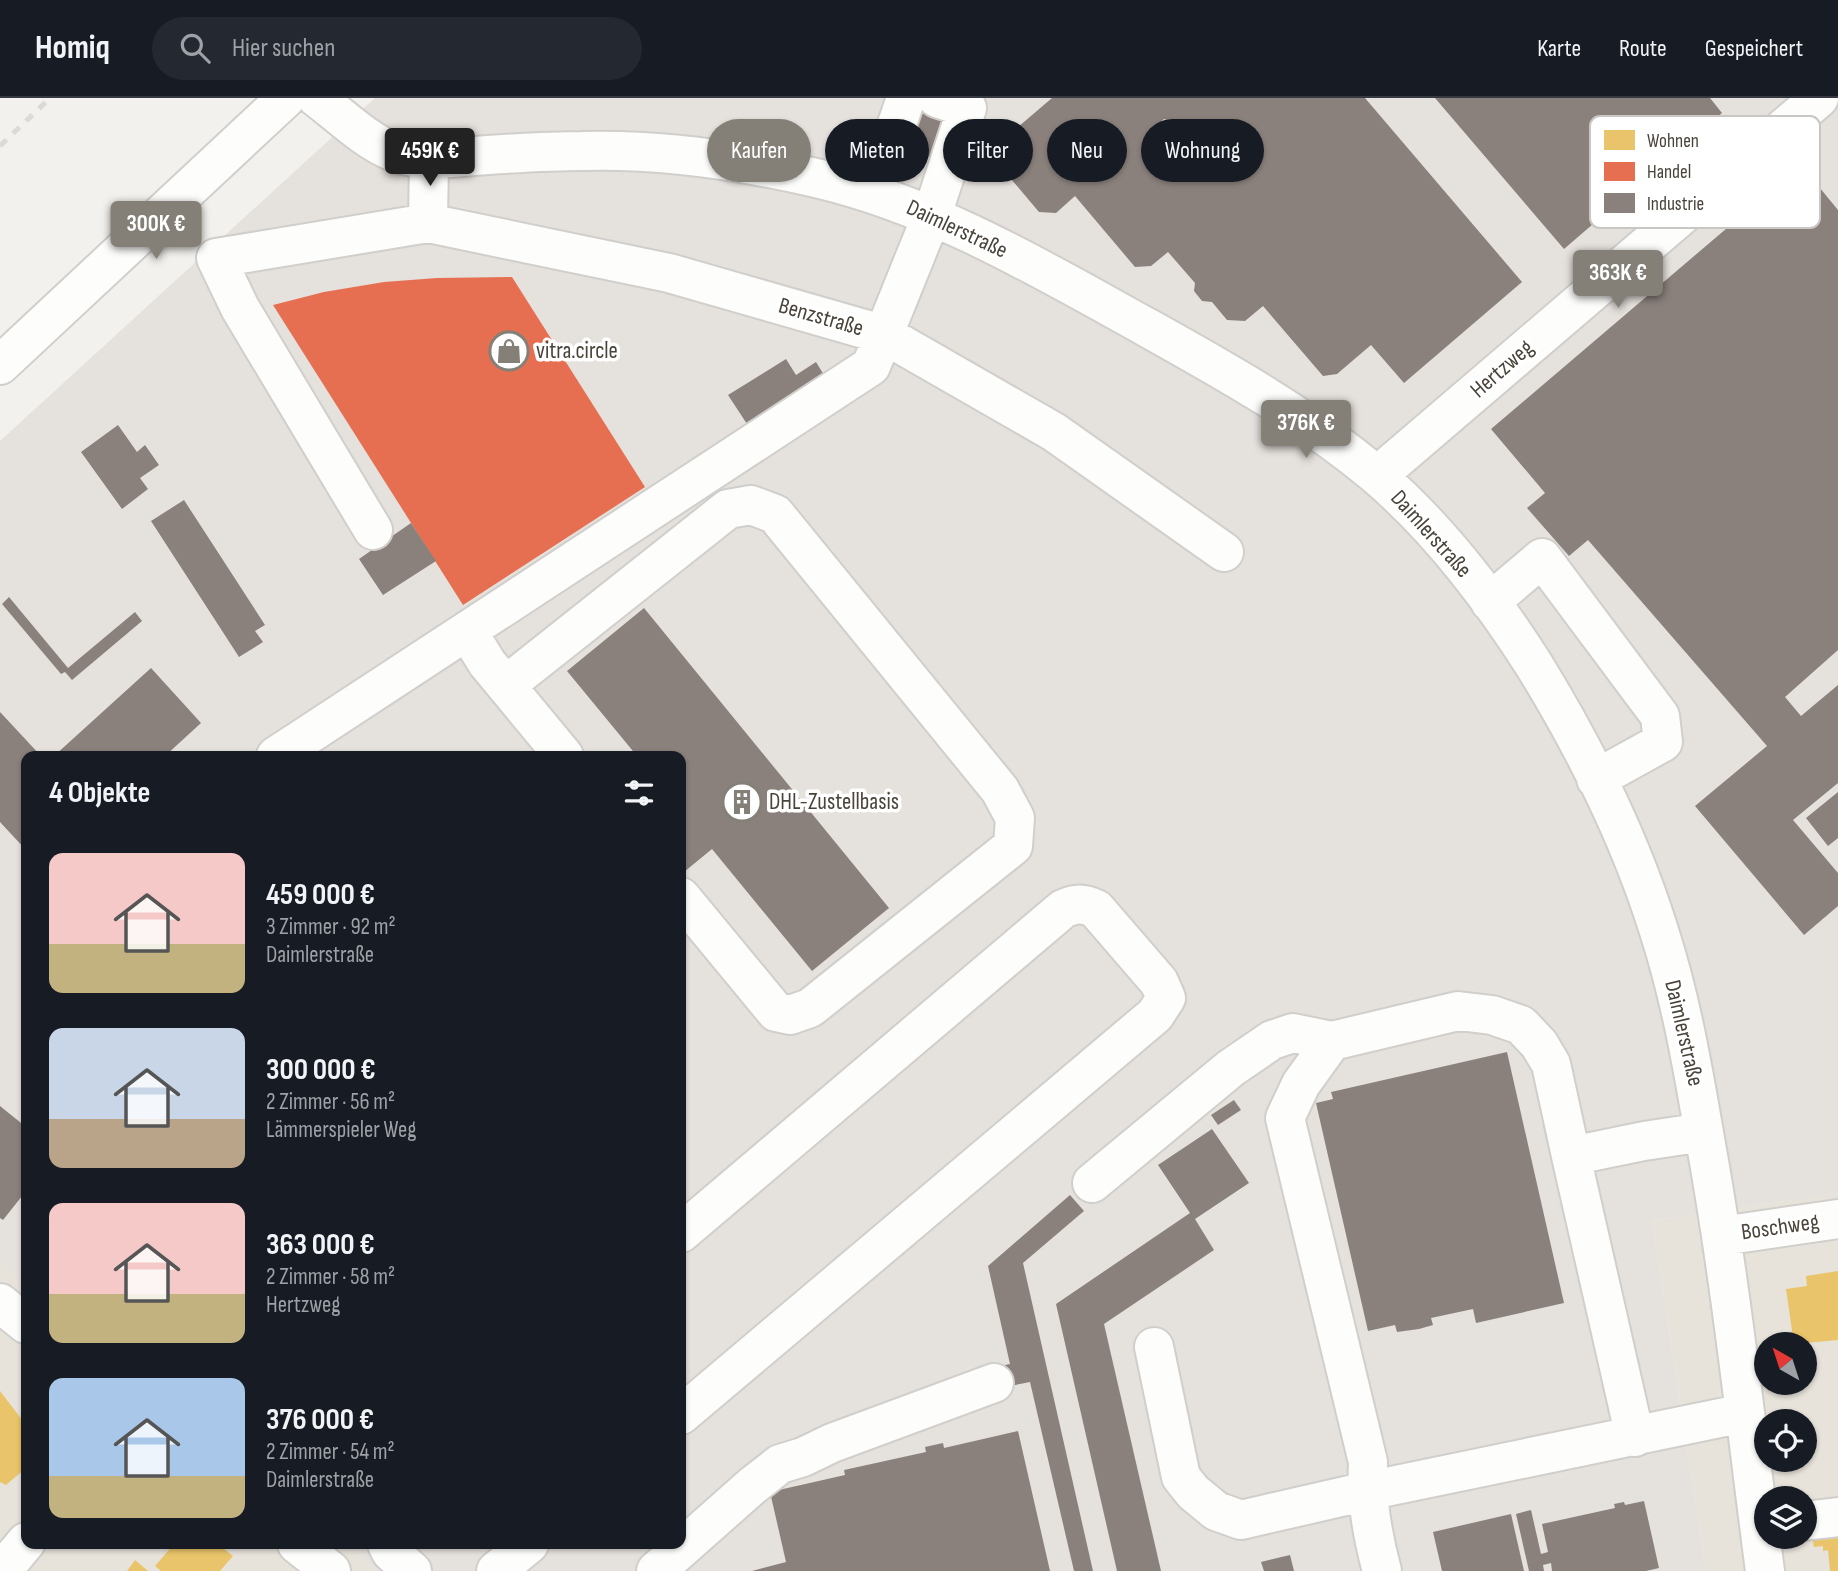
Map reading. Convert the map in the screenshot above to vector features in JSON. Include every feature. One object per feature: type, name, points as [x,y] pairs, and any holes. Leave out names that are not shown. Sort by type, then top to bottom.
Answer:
[{"type":"street","points":[[0,365],[286,98]]},
{"type":"street","name":"Daimlerstraße","points":[[317,98],[377,143],[394,152],[429,158],[579,150],[665,152],[817,178],[932,215],[1038,268],[1236,379],[1344,450],[1377,476],[1440,538],[1490,602],[1552,695],[1596,779],[1646,893],[1661,937],[1692,1058],[1722,1236],[1744,1413],[1756,1486]]},
{"type":"street","points":[[873,194],[906,98]]},
{"type":"street","points":[[284,751],[871,366],[932,215],[967,108],[937,98]]},
{"type":"street","name":"Hertzweg","points":[[1798,116],[1819,98]]},
{"type":"street","points":[[373,530],[240,309],[215,258],[428,223],[429,158]]},
{"type":"street","name":"Benzstraße","points":[[428,223],[669,273],[885,335],[1054,432],[1224,552]]},
{"type":"street","name":"Hertzweg","points":[[1377,476],[1667,228]]},
{"type":"street","points":[[506,685],[728,509],[751,505],[775,514],[1000,790],[1016,818],[1013,846],[810,1007],[790,1015],[776,1012],[686,903]]},
{"type":"street","points":[[1490,602],[1542,558],[1660,716],[1663,742],[1596,779]]},
{"type":"street","points":[[468,632],[487,663],[560,751]]},
{"type":"street","points":[[686,1229],[1063,909],[1075,904],[1085,904],[1096,909],[1159,982],[1166,998],[1155,1014],[686,1411]]},
{"type":"street","points":[[1092,1183],[1231,1068],[1272,1040],[1293,1033],[1332,1041],[1458,1012],[1492,1015],[1521,1025],[1539,1044],[1551,1064],[1635,1437]]},
{"type":"street","points":[[1332,1041],[1301,1084],[1285,1118],[1368,1462],[1367,1491],[1371,1529],[1382,1571]]},
{"type":"street","points":[[1572,1156],[1704,1132]]},
{"type":"street","name":"Boschweg","points":[[1722,1236],[1838,1219]]},
{"type":"street","points":[[0,1303],[21,1320]]},
{"type":"street","points":[[1154,1347],[1181,1477],[1193,1492],[1216,1511],[1241,1520],[1367,1491],[1744,1413]]},
{"type":"street","points":[[686,1544],[780,1464],[994,1383]]},
{"type":"street","points":[[1817,1519],[1838,1517]]},
{"type":"street","points":[[2,1571],[21,1548]]},
{"type":"street","points":[[303,1549],[331,1571]]},
{"type":"street","points":[[390,1549],[412,1571]]},
{"type":"street","points":[[496,1571],[523,1549]]},
{"type":"street","points":[[656,1571],[681,1549]]},
{"type":"street","name":"Daimlerstraße","points":[[1764,1549],[1765,1571]]},
{"type":"shaded area","points":[[375,98],[1838,98],[1838,1193],[1652,1221],[1706,1571],[377,1571],[350,1549],[686,1549],[686,751],[21,751],[21,1281],[0,1264],[0,441]]},
{"type":"shaded area","points":[[469,98],[885,98],[877,119],[825,119],[825,155],[811,152],[811,119],[707,119],[707,130],[589,122],[470,126]]},
{"type":"shaded area","points":[[889,98],[1052,98],[1027,119],[948,119]]},
{"type":"shaded area","points":[[1716,830],[1804,935],[1838,906],[1838,1193],[1786,1201],[1791,1170],[1781,1166],[1767,1151],[1746,1154],[1736,1089],[1707,963],[1670,845]]},
{"type":"shaded area","points":[[1838,1193],[1838,1571],[1706,1571],[1652,1221]]},
{"type":"shaded area","points":[[0,1264],[21,1281],[21,1549],[350,1549],[377,1571],[0,1571]]},
{"type":"building: Wohnen","points":[[1838,1271],[1838,1340],[1817,1342],[1817,1332],[1792,1332],[1786,1289],[1807,1286],[1806,1276]]},
{"type":"building: Wohnen","points":[[0,1391],[21,1418],[21,1472],[6,1485],[0,1482]]},
{"type":"building: Wohnen","points":[[1838,1531],[1838,1571],[1830,1571],[1828,1550],[1823,1551],[1823,1546],[1817,1547],[1817,1537]]},
{"type":"building: Wohnen","points":[[170,1549],[224,1549],[233,1556],[220,1571],[161,1571],[155,1566]]},
{"type":"building: Wohnen","points":[[135,1560],[148,1571],[127,1571]]},
{"type":"building: Handel","points":[[512,277],[645,487],[463,605],[273,305],[324,292],[384,282]]},
{"type":"building: Industrie","points":[[1052,98],[1365,98],[1522,282],[1404,383],[1371,345],[1337,374],[1323,376],[1263,306],[1245,321],[1227,320],[1212,302],[1202,301],[1194,291],[1195,283],[1168,252],[1151,266],[1135,267],[1075,196],[1056,213],[1039,212],[1014,182],[1033,182],[1033,119],[1027,119]]},
{"type":"building: Industrie","points":[[1435,98],[1710,98],[1722,113],[1719,116],[1590,116],[1590,227],[1564,249]]},
{"type":"building: Industrie","points":[[919,112],[943,119],[933,158],[929,157],[929,119],[917,119]]},
{"type":"building: Industrie","points":[[1820,188],[1838,210],[1838,650],[1785,697],[1801,716],[1838,685],[1838,783],[1793,820],[1838,873],[1838,906],[1804,935],[1695,806],[1767,746],[1588,540],[1569,556],[1527,508],[1545,493],[1491,429],[1727,228],[1820,228]]},
{"type":"building: Industrie","points":[[786,359],[796,375],[816,362],[824,375],[747,424],[728,395]]},
{"type":"building: Industrie","points":[[118,425],[137,452],[145,445],[159,465],[140,478],[148,489],[122,509],[81,452]]},
{"type":"building: Industrie","points":[[184,500],[265,625],[255,631],[263,642],[239,657],[151,521]]},
{"type":"building: Industrie","points":[[411,523],[436,561],[383,595],[359,559]]},
{"type":"building: Industrie","points":[[9,597],[68,668],[135,612],[142,621],[72,680],[65,672],[61,674],[2,604]]},
{"type":"building: Industrie","name":"DHL-Zustellbasis","points":[[644,608],[889,908],[812,971],[712,849],[686,870],[686,751],[633,751],[567,671]]},
{"type":"building: Industrie","points":[[151,668],[201,723],[170,751],[60,751]]},
{"type":"building: Industrie","points":[[0,712],[36,751],[21,751],[21,845],[0,822]]},
{"type":"building: Industrie","points":[[1838,792],[1838,838],[1828,846],[1806,818]]},
{"type":"building: Industrie","points":[[1507,1052],[1564,1303],[1476,1323],[1473,1309],[1431,1318],[1433,1325],[1419,1329],[1397,1332],[1395,1325],[1368,1331],[1316,1103],[1333,1099],[1331,1092]]},
{"type":"building: Industrie","points":[[1234,1100],[1241,1110],[1218,1125],[1211,1115]]},
{"type":"building: Industrie","points":[[0,1106],[21,1123],[21,1197],[3,1220],[0,1218]]},
{"type":"building: Industrie","points":[[1212,1129],[1249,1183],[1195,1219],[1214,1250],[1104,1324],[1161,1571],[1117,1571],[1056,1304],[1190,1213],[1158,1165]]},
{"type":"building: Industrie","points":[[1070,1195],[1084,1211],[1023,1263],[1093,1571],[1074,1571],[1030,1382],[1010,1386],[1005,1365],[1010,1364],[988,1266]]},
{"type":"building: Industrie","points":[[1018,1431],[1050,1571],[752,1571],[786,1562],[770,1492],[845,1475],[844,1470],[926,1452],[925,1447],[943,1443],[944,1448]]},
{"type":"building: Industrie","points":[[1644,1501],[1659,1568],[1646,1571],[1552,1571],[1551,1563],[1543,1565],[1544,1571],[1529,1571],[1516,1514],[1531,1510],[1541,1554],[1548,1552],[1542,1524],[1615,1508],[1614,1504]]},
{"type":"building: Industrie","points":[[1511,1514],[1524,1571],[1442,1571],[1433,1532]]},
{"type":"building: Industrie","points":[[1290,1555],[1294,1571],[1264,1571],[1261,1562]]},
{"type":"railway","points":[[0,146],[50,98]]},
{"type":"place","name":"vitra.circle","points":[[509,351]]},
{"type":"place","name":"DHL-Zustellbasis","points":[[742,802]]}]
